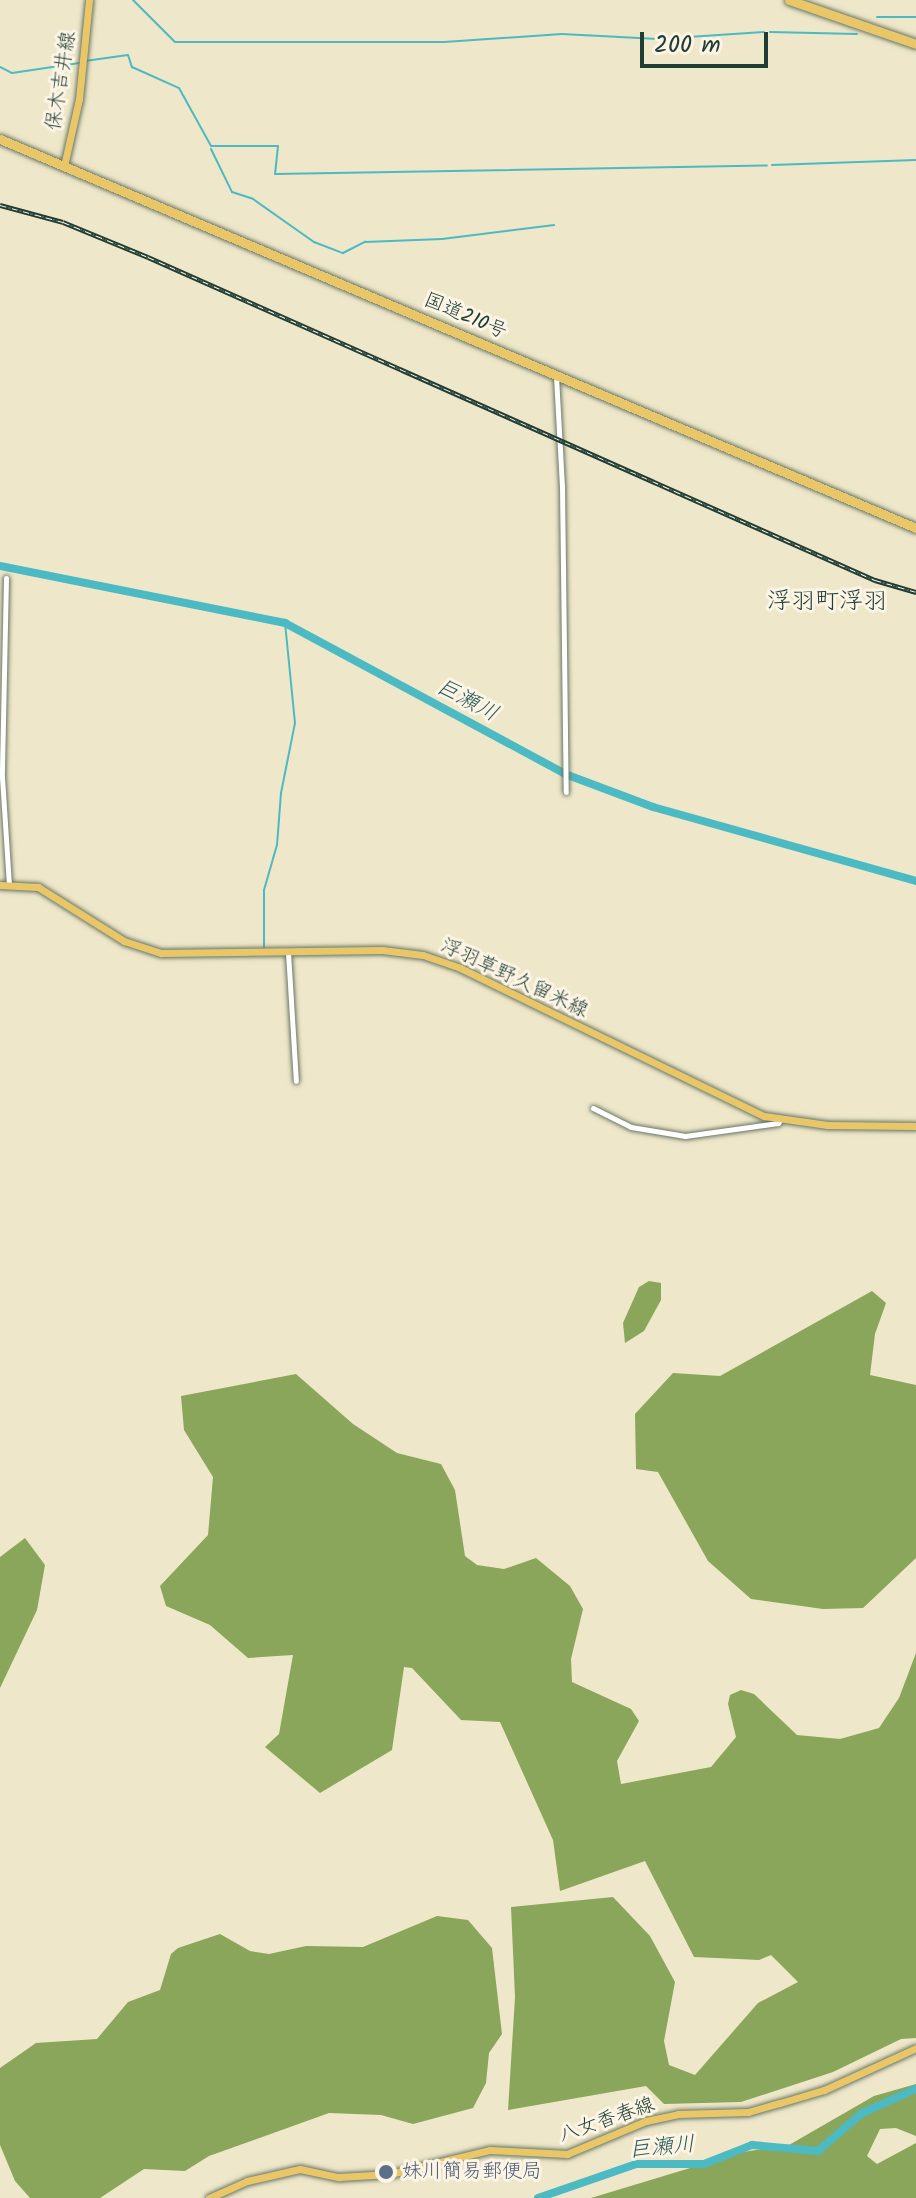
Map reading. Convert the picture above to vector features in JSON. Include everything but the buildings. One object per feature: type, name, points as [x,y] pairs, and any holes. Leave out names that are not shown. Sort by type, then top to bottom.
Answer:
[{"type":"highway","points":[[789,0],[916,44]]},
{"type":"highway","name":"国道210号","points":[[0,139],[916,528]]},
{"type":"main road","name":"保木吉井線","points":[[64,166],[83,61],[89,0]]},
{"type":"main road","name":"浮羽草野久留米線","points":[[4,884],[38,887],[124,941],[153,952],[382,950],[444,961],[748,1109],[781,1119],[827,1125],[916,1126]]},
{"type":"main road","name":"八女香春線","points":[[209,2198],[247,2181],[300,2169],[359,2176],[404,2172],[490,2150],[567,2154],[646,2121],[678,2114],[748,2112],[824,2090],[916,2048]]},
{"type":"street","points":[[555,375],[566,792]]},
{"type":"street","points":[[4,884],[2,777],[6,578]]},
{"type":"street","points":[[288,952],[296,1081]]},
{"type":"street","points":[[593,1108],[631,1127],[685,1136],[778,1123],[781,1119]]},
{"type":"green space","points":[[649,1281],[661,1283],[661,1300],[644,1331],[625,1343],[623,1323],[639,1287]]},
{"type":"green space","points":[[872,1291],[886,1303],[875,1334],[870,1375],[916,1385],[916,1558],[863,1608],[823,1609],[751,1599],[708,1561],[658,1472],[636,1469],[635,1414],[673,1373],[720,1376]]},
{"type":"green space","points":[[296,1374],[353,1424],[397,1453],[441,1464],[455,1490],[465,1556],[477,1565],[504,1569],[536,1558],[570,1586],[583,1609],[571,1659],[572,1682],[631,1709],[639,1721],[617,1761],[621,1784],[711,1767],[736,1737],[728,1704],[730,1695],[741,1690],[754,1694],[797,1735],[840,1739],[879,1728],[899,1698],[916,1653],[916,2038],[901,2039],[833,2072],[741,2102],[664,2104],[646,2086],[508,2110],[515,1997],[511,1907],[613,1897],[650,1936],[675,1982],[664,2041],[669,2065],[695,2075],[758,2003],[798,1982],[771,1955],[759,1960],[694,1957],[645,1861],[560,1891],[553,1840],[500,1722],[461,1720],[412,1668],[404,1667],[392,1750],[320,1793],[265,1747],[279,1734],[293,1655],[248,1658],[210,1625],[166,1606],[160,1586],[208,1535],[213,1477],[184,1430],[181,1396]]},
{"type":"green space","points":[[25,1538],[45,1565],[37,1610],[0,1688],[0,1557]]},
{"type":"green space","points":[[437,1916],[468,1920],[492,1948],[502,2034],[489,2053],[486,2083],[473,2108],[413,2124],[381,2115],[329,2113],[209,2156],[185,2171],[144,2169],[100,2198],[30,2198],[15,2181],[0,2145],[0,2068],[36,2043],[97,2039],[128,2002],[160,1990],[171,1954],[178,1948],[220,1934],[250,1951],[269,1954],[306,1946],[363,1947]]},
{"type":"green space","points":[[916,2084],[916,2136],[896,2128],[880,2129],[867,2156],[877,2164],[916,2143],[916,2198],[591,2198],[743,2152],[789,2145],[874,2096]]},
{"type":"waterway","points":[[133,0],[175,42],[444,42],[562,34],[658,39],[764,32]]},
{"type":"waterway","points":[[877,17],[916,17]]},
{"type":"waterway","points":[[770,32],[857,34]]},
{"type":"waterway","points":[[85,61],[128,55],[132,67],[179,88],[211,146],[278,146],[275,174],[767,165]]},
{"type":"waterway","points":[[0,67],[12,73],[79,63]]},
{"type":"waterway","points":[[211,149],[232,192],[253,199],[314,242],[343,253],[365,242],[442,239],[554,225]]},
{"type":"waterway","points":[[772,165],[916,160]]},
{"type":"waterway","name":"巨瀬川","points":[[0,566],[285,623],[565,774],[653,807],[916,881]]},
{"type":"waterway","points":[[264,947],[264,890],[277,845],[281,793],[295,723],[285,623]]},
{"type":"waterway","name":"巨瀬川","points":[[538,2198],[636,2164],[704,2164],[752,2145],[818,2151],[862,2113],[916,2089]]},
{"type":"railway","points":[[0,205],[63,222],[148,257],[875,580],[916,592]]},
{"type":"place","name":"妹川簡易郵便局","points":[[386,2172]]},
{"type":"district","name":"浮羽町浮羽","points":[[827,602]]}]
